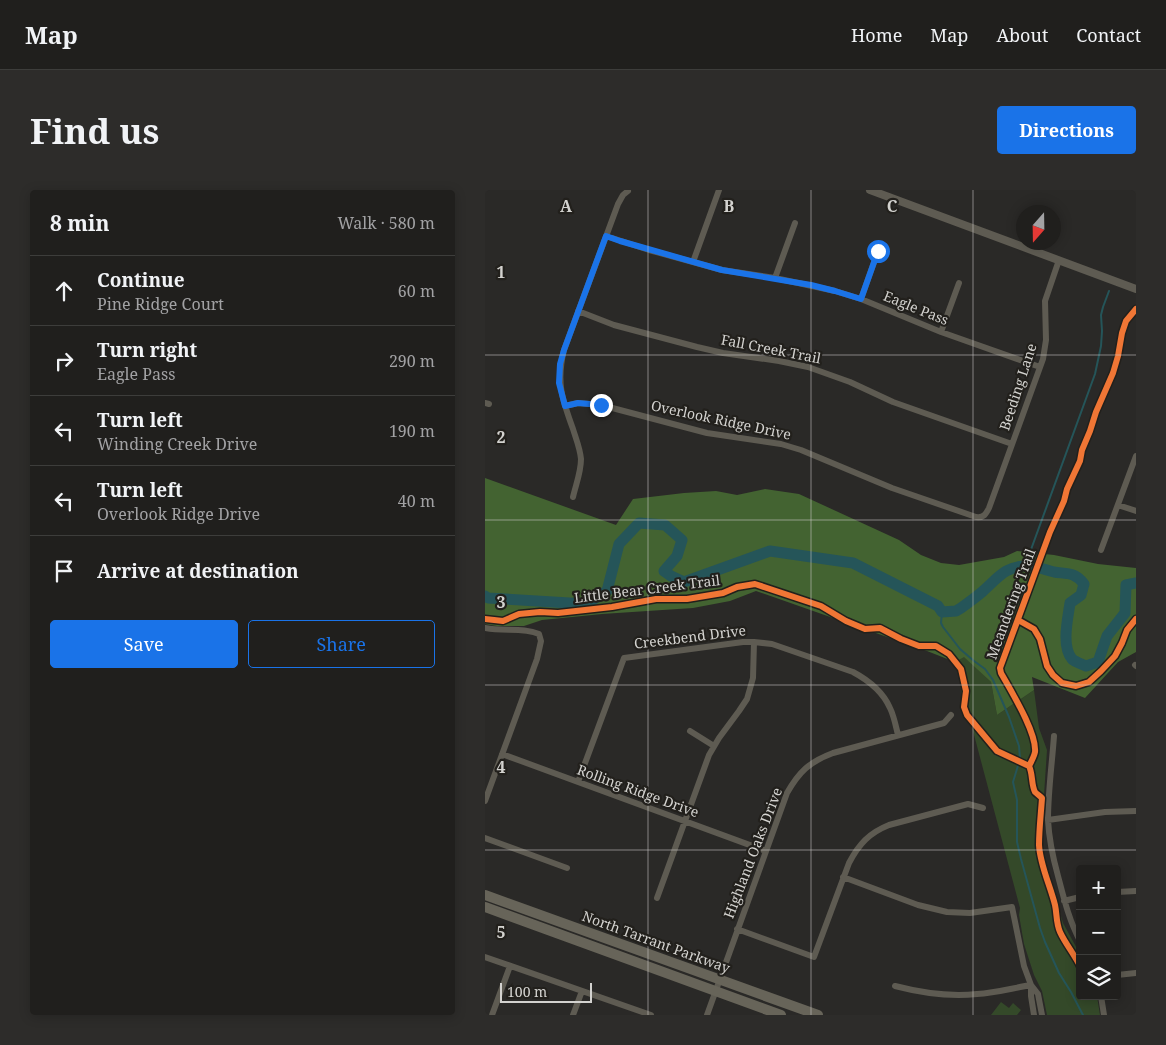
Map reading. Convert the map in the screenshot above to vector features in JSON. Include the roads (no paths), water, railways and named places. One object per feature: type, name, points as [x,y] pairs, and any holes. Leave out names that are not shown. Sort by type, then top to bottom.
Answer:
[{"type":"main road","name":"North Tarrant Parkway","points":[[485,895],[818,1015]]},
{"type":"main road","name":"North Tarrant Parkway","points":[[485,907],[781,1015]]},
{"type":"street","points":[[693,262],[719,190]]},
{"type":"street","points":[[870,190],[1136,289]]},
{"type":"street","points":[[573,497],[581,459],[559,383],[560,364],[618,204],[623,195],[628,191]]},
{"type":"street","points":[[775,278],[795,223]]},
{"type":"street","name":"Eagle Pass","points":[[606,236],[722,270],[775,278],[835,291],[861,299],[941,332],[1040,367]]},
{"type":"street","points":[[861,299],[878,251]]},
{"type":"street","name":"Beeding Lane","points":[[981,517],[985,515],[989,508],[1043,359],[1046,340],[1045,301],[1059,260]]},
{"type":"street","points":[[941,332],[959,283]]},
{"type":"street","name":"Fall Creek Trail","points":[[578,311],[614,324],[697,347],[808,367],[850,382],[893,402],[1012,444]]},
{"type":"street","name":"Overlook Ridge Drive","points":[[565,406],[578,403],[601,405],[707,433],[781,444],[801,450],[892,488],[976,517],[981,517]]},
{"type":"street","points":[[1101,550],[1136,456]]},
{"type":"street","points":[[1118,505],[1136,511]]},
{"type":"street","points":[[485,628],[532,631],[539,634],[541,641],[540,650],[485,801]]},
{"type":"street","points":[[657,898],[714,746],[747,699],[753,678],[755,642]]},
{"type":"street","name":"Creekbend Drive","points":[[578,782],[624,658],[755,642],[778,646],[853,672],[863,678],[880,692],[885,699],[891,709],[898,736]]},
{"type":"street","name":"Highland Oaks Drive","points":[[707,1015],[787,793],[794,781],[805,768],[820,758],[944,723],[951,715]]},
{"type":"street","points":[[689,731],[714,746]]},
{"type":"street","points":[[1054,736],[1049,820],[1051,844],[1066,909],[1076,934]]},
{"type":"street","name":"Rolling Ridge Drive","points":[[502,754],[766,851]]},
{"type":"street","points":[[737,930],[814,957],[843,877],[856,850],[864,840],[879,829],[889,825],[967,804],[983,808]]},
{"type":"street","points":[[1049,820],[1105,812],[1136,810]]},
{"type":"street","points":[[485,838],[567,868]]},
{"type":"street","points":[[843,877],[918,905],[947,912],[970,913],[1012,907],[1024,966],[1031,985],[1038,994],[1042,1015]]},
{"type":"street","points":[[1121,892],[1136,891]]},
{"type":"street","points":[[1064,901],[1076,898]]},
{"type":"street","points":[[485,957],[651,1015]]},
{"type":"street","points":[[492,1015],[510,966]]},
{"type":"street","points":[[1121,974],[1136,973]]},
{"type":"street","points":[[895,986],[924,992],[963,995],[1031,985]]},
{"type":"street","points":[[1031,985],[1034,1015]]},
{"type":"street","points":[[573,1015],[582,991]]},
{"type":"street","points":[[1102,1000],[1104,1015]]},
{"type":"waterway","points":[[1025,566],[1095,374],[1101,346],[1101,315],[1109,291]]},
{"type":"waterway","points":[[485,596],[488,598],[586,604],[607,591],[619,544],[639,523],[665,525],[682,540],[677,556],[664,571],[684,582],[770,551],[853,563],[938,606],[942,612],[956,611],[961,608],[1007,571],[1013,568],[1031,566],[1071,574],[1084,584],[1081,595],[1070,603],[1066,640],[1072,659],[1086,666],[1098,662],[1107,636],[1125,613],[1126,585],[1136,583]]},
{"type":"waterway","points":[[942,612],[941,623],[943,627],[960,649],[985,669],[993,680],[1009,717],[1019,746],[1020,759],[1013,782],[1017,800],[1017,842],[1021,859],[1045,942],[1059,973],[1083,1015]]}]
